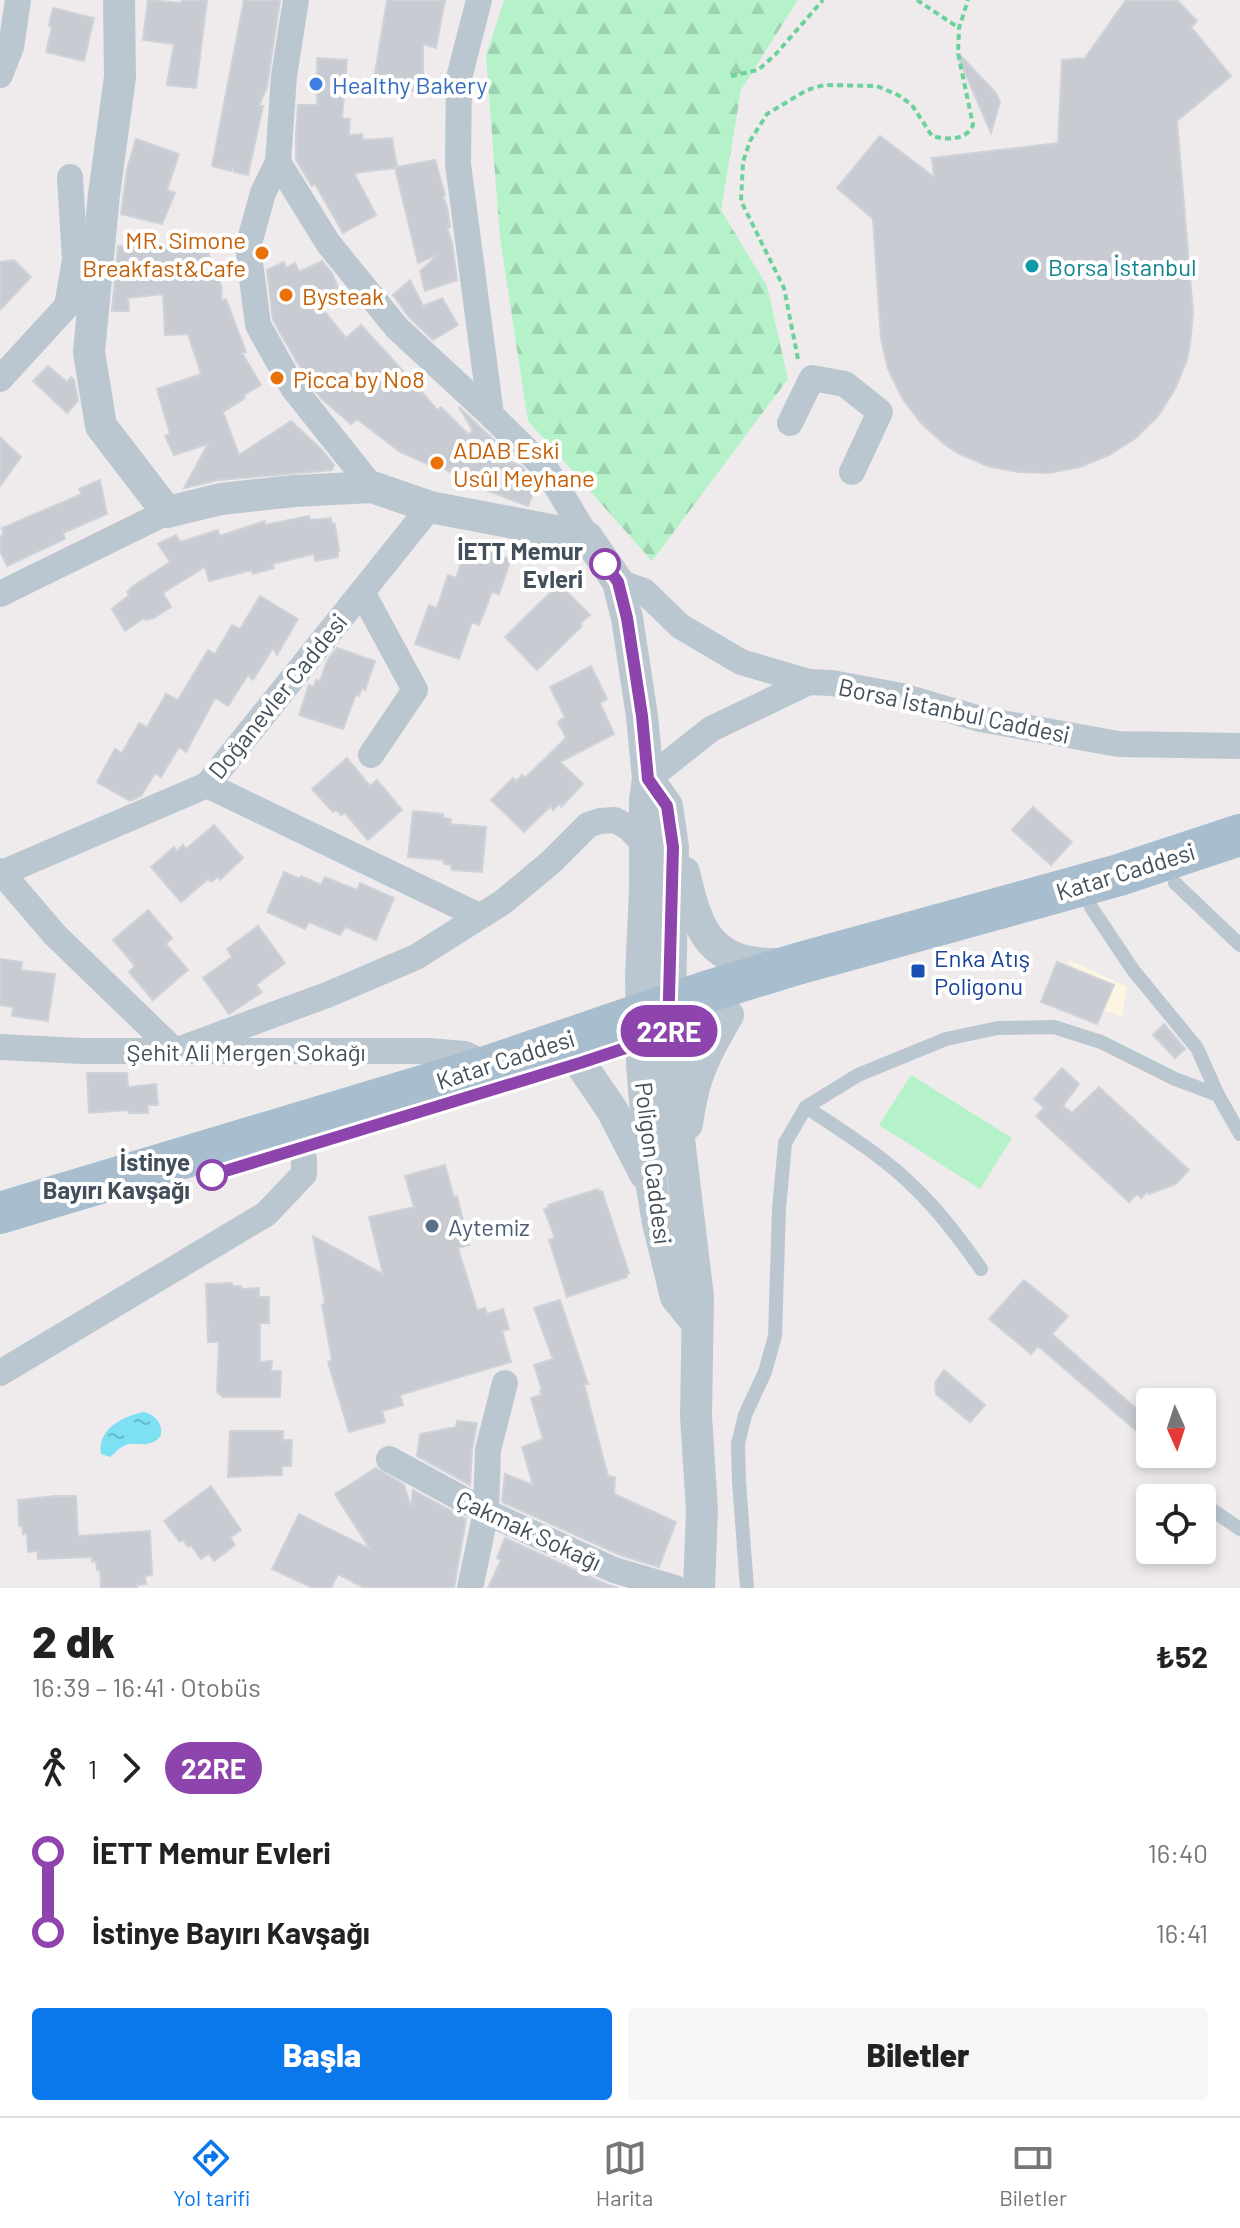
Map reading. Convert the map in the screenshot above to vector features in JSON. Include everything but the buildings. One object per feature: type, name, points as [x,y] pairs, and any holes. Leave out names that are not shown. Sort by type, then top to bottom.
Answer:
[{"type":"main road","points":[[1119,875],[1146,854],[1240,806]]},
{"type":"main road","name":"Katar Caddesi","points":[[0,1213],[580,1063],[656,1024],[797,964],[1119,875],[1240,835]]},
{"type":"main road","name":"Katar Caddesi","points":[[0,1239],[489,1066],[656,1024],[728,1015],[1240,864]]},
{"type":"street","points":[[0,75],[11,47],[18,0]]},
{"type":"street","points":[[0,379],[67,306],[82,295],[104,194],[120,77],[119,0]]},
{"type":"street","points":[[296,0],[284,76],[278,162],[263,193],[248,247],[258,325],[293,388],[372,487]]},
{"type":"street","points":[[479,0],[459,78],[458,164],[491,415]]},
{"type":"street","points":[[278,162],[328,243],[397,328],[546,469],[618,582],[636,674],[648,779],[667,806],[659,846],[656,1024]]},
{"type":"street","points":[[70,177],[75,260],[101,426],[167,512]]},
{"type":"street","points":[[790,423],[812,378],[845,384],[880,412],[852,472]]},
{"type":"street","points":[[0,594],[167,512],[221,499],[295,491],[372,487],[430,507],[587,537]]},
{"type":"street","name":"Doğanevler Caddesi","points":[[1,872],[207,785],[430,507]]},
{"type":"street","points":[[618,582],[644,591],[680,626],[741,662],[809,682]]},
{"type":"street","points":[[362,592],[415,690],[371,755]]},
{"type":"street","name":"Borsa İstanbul Caddesi","points":[[648,779],[711,729],[809,682],[832,683],[902,696],[980,719],[1118,744],[1240,746]]},
{"type":"street","points":[[207,785],[479,916]]},
{"type":"street","points":[[1,872],[55,935],[175,1051],[327,995],[416,957],[503,902],[551,862],[588,825],[600,821],[615,820],[659,846],[684,872],[694,915],[714,946],[725,954],[750,962],[797,964]]},
{"type":"street","points":[[683,1159],[690,1097],[696,1076],[703,1057],[728,1015]]},
{"type":"street","name":"Poligon Caddesi","points":[[656,1024],[669,1056],[698,1297],[696,1416],[702,1511],[699,1588]]},
{"type":"street","name":"Poligon Caddesi","points":[[656,1024],[642,1065],[652,1187],[676,1297],[697,1323]]},
{"type":"street","name":"Şehit Ali Mergen Sokağı","points":[[0,1047],[83,1051],[428,1051],[465,1054],[489,1066]]},
{"type":"street","points":[[580,1063],[612,1110],[652,1187]]},
{"type":"street","points":[[0,1373],[266,1214],[304,1174],[304,1160],[297,1136]]},
{"type":"street","points":[[470,1588],[486,1512],[488,1450],[505,1383]]},
{"type":"street","name":"Çakmak Sokağı","points":[[389,1459],[486,1512],[614,1570],[675,1588]]},
{"type":"lane","points":[[1175,883],[1240,945]]},
{"type":"lane","points":[[1091,907],[1133,970],[1197,1048],[1240,1134]]},
{"type":"lane","points":[[747,1588],[738,1444],[745,1415],[765,1372],[775,1336],[779,1209],[785,1143],[806,1107],[858,1075],[946,1039],[998,1028],[1054,1027],[1101,1042],[1175,1079],[1218,1095]]},
{"type":"lane","points":[[806,1107],[871,1151],[914,1186],[940,1214],[981,1269]]},
{"type":"lane","points":[[1216,1512],[1240,1529]]},
{"type":"path","points":[[731,76],[758,70],[823,0]]},
{"type":"path","points":[[917,0],[959,28]]},
{"type":"path","points":[[812,378],[801,371],[784,288],[741,201],[743,162],[750,141],[767,114],[807,90],[824,85],[877,86],[898,95],[912,105],[932,136],[946,140],[970,132],[973,125],[958,53],[959,28],[968,0]]},
{"type":"shaded area","points":[[1069,960],[1127,987],[1122,1017],[1065,996]]},
{"type":"green space","points":[[504,0],[798,0],[741,90],[721,210],[767,286],[788,379],[652,561],[528,421],[500,238],[486,56]]},
{"type":"green space","points":[[911,1075],[1012,1138],[980,1189],[879,1125]]},
{"type":"water","points":[[144,1412],[155,1417],[161,1426],[157,1440],[148,1444],[126,1445],[110,1457],[101,1454],[103,1437],[113,1425]]},
{"type":"bus line","name":"22RE","points":[[212,1175],[668,1034],[673,847],[667,806],[648,779],[627,618],[618,582],[605,564]]},
{"type":"place","name":"Healthy Bakery","points":[[316,84]]},
{"type":"place","name":"MR. Simone Breakfast&Cafe","points":[[262,253]]},
{"type":"place","name":"Borsa İstanbul","points":[[1032,266]]},
{"type":"place","name":"Bysteak","points":[[286,295]]},
{"type":"place","name":"Picca by No8","points":[[277,378]]},
{"type":"place","name":"ADAB Eski Usûl Meyhane","points":[[437,463]]},
{"type":"place","name":"İETT Memur Evleri","points":[[605,564]]},
{"type":"place","name":"Enka Atış Poligonu","points":[[918,971]]},
{"type":"place","name":"İstinye Bayırı Kavşağı","points":[[212,1175]]},
{"type":"place","name":"Aytemiz","points":[[432,1226]]}]
